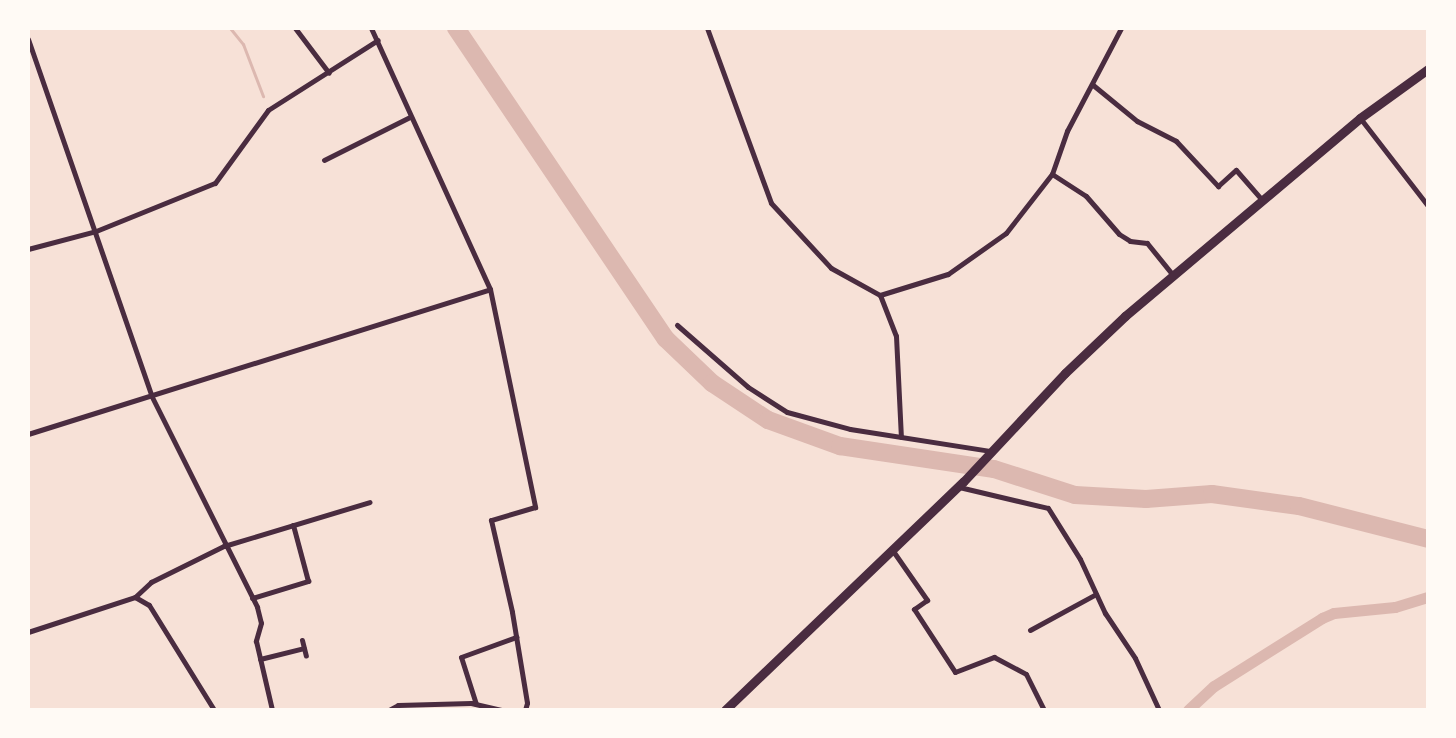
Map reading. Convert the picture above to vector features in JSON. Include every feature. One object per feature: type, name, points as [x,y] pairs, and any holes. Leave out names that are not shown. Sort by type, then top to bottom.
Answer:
[{"type":"highway","points":[[725,710],[893,551],[1065,373],[1172,274],[1360,118],[1428,69]]},
{"type":"street","points":[[295,28],[329,73]]},
{"type":"street","points":[[371,28],[490,289],[535,507],[491,520],[516,637],[527,703],[525,710]]},
{"type":"street","points":[[707,28],[771,203],[831,268],[880,295],[896,336],[901,437]]},
{"type":"street","points":[[880,295],[948,274],[1006,233],[1052,174],[1067,131],[1121,28]]},
{"type":"street","points":[[28,39],[151,395],[252,598],[261,623],[256,641],[272,710]]},
{"type":"street","points":[[28,249],[96,231],[215,183],[268,110],[378,40]]},
{"type":"street","points":[[1093,85],[1137,121],[1159,129],[1176,141],[1218,186],[1236,170],[1261,199]]},
{"type":"street","points":[[324,160],[410,117]]},
{"type":"street","points":[[1360,118],[1428,206]]},
{"type":"street","points":[[1052,174],[1086,196],[1119,234],[1130,241],[1147,243],[1172,274]]},
{"type":"street","points":[[28,434],[490,289]]},
{"type":"street","points":[[677,325],[748,387],[787,412],[850,429],[990,453]]},
{"type":"street","points":[[960,484],[1048,508],[1066,534],[1096,594],[1135,658],[1159,710]]},
{"type":"street","points":[[28,632],[135,597],[151,582],[224,546],[370,502]]},
{"type":"street","points":[[252,598],[308,581],[293,525]]},
{"type":"street","points":[[893,551],[927,600],[914,609],[955,672],[994,657],[1026,674],[1044,710]]},
{"type":"street","points":[[1030,630],[1096,594]]},
{"type":"street","points":[[135,597],[149,605],[214,710]]},
{"type":"street","points":[[476,704],[461,657],[516,637]]},
{"type":"street","points":[[302,640],[306,656]]},
{"type":"street","points":[[260,659],[304,648]]},
{"type":"street","points":[[389,710],[398,705],[476,704],[501,710]]},
{"type":"waterway","points":[[230,28],[243,44],[263,96]]},
{"type":"waterway","points":[[456,28],[666,339],[712,383],[768,420],[840,446],[994,469],[1075,495],[1146,499],[1212,494],[1299,506],[1428,539]]},
{"type":"waterway","points":[[1188,710],[1214,686],[1322,618],[1334,613],[1395,607],[1428,597]]}]
